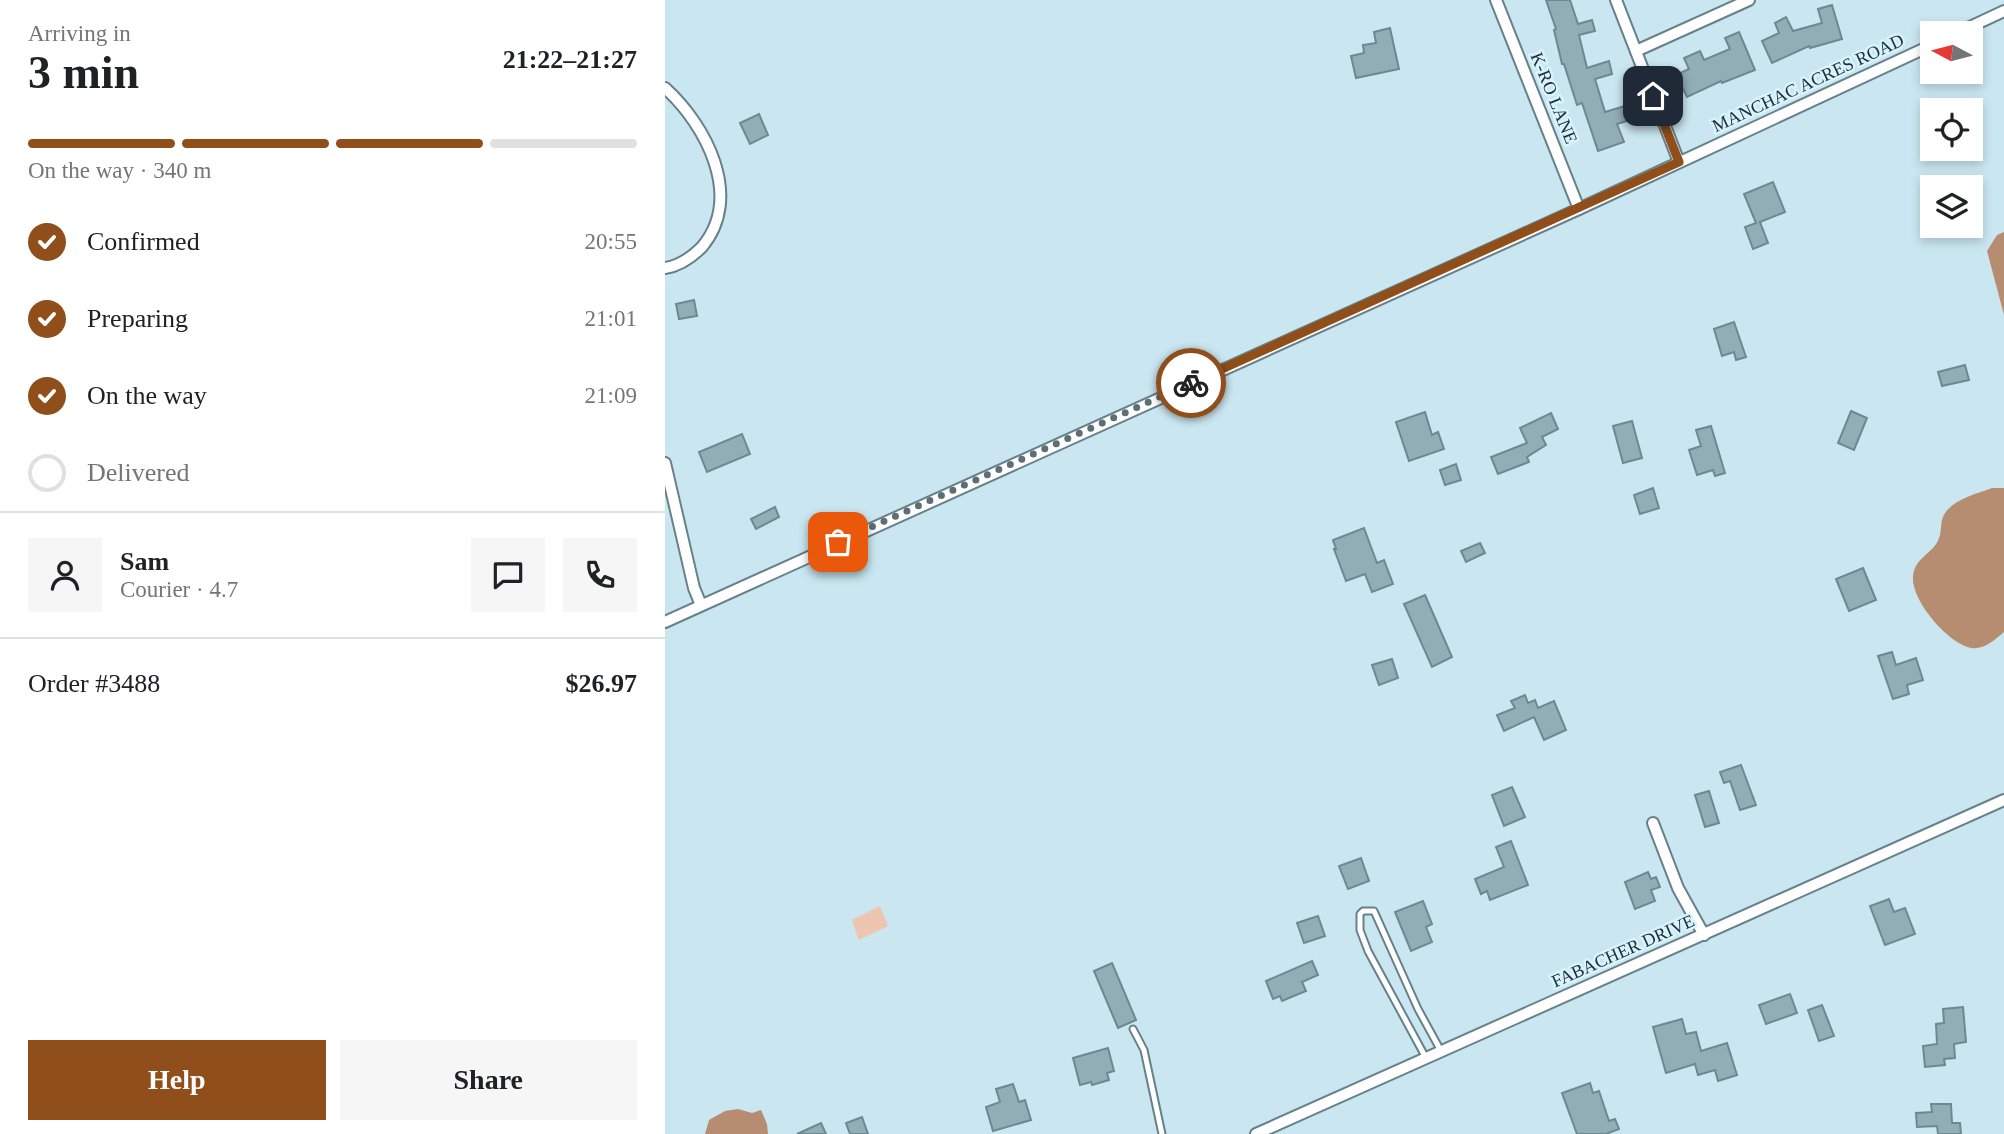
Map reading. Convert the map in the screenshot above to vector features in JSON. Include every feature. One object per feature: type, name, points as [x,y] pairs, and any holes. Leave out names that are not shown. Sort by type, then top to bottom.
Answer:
[{"type":"street","name":"K-RO LANE","points":[[1496,0],[1579,209]]},
{"type":"street","points":[[1616,0],[1679,162]]},
{"type":"street","points":[[1636,51],[1749,0]]},
{"type":"street","points":[[1983,21],[2004,11]]},
{"type":"street","name":"MANCHAC ACRES ROAD","points":[[665,622],[1579,209],[1920,51]]},
{"type":"street","points":[[665,88],[682,105],[712,154],[717,169],[719,203],[707,240],[696,253],[683,262],[665,268]]},
{"type":"street","points":[[665,463],[687,562],[701,605]]},
{"type":"street","name":"FABACHER DRIVE","points":[[1256,1134],[2004,800]]},
{"type":"street","points":[[1653,823],[1678,888],[1704,935]]},
{"type":"lane","points":[[1426,1058],[1368,951],[1360,930],[1360,914],[1363,911],[1374,911],[1418,1009],[1441,1051]]},
{"type":"lane","points":[[1133,1029],[1144,1050],[1162,1134]]},
{"type":"shaded area","points":[[2004,232],[2004,315],[1987,251],[1997,235]]},
{"type":"shaded area","points":[[1992,488],[2004,488],[2004,632],[1985,646],[1971,648],[1962,645],[1942,630],[1924,609],[1913,577],[1920,560],[1933,548],[1940,535],[1946,511],[1964,498]]},
{"type":"shaded area","points":[[880,906],[888,926],[859,940],[852,920]]},
{"type":"shaded area","points":[[738,1109],[752,1113],[761,1110],[768,1134],[705,1134],[709,1120],[725,1111]]},
{"type":"building","points":[[1546,0],[1570,0],[1578,24],[1592,20],[1595,31],[1579,35],[1587,68],[1609,61],[1612,74],[1595,79],[1605,112],[1625,106],[1630,120],[1617,124],[1624,142],[1598,151],[1582,103],[1577,105],[1562,64],[1554,30],[1556,29]]},
{"type":"building","points":[[1832,5],[1842,39],[1810,48],[1809,46],[1772,63],[1762,41],[1779,33],[1775,23],[1786,17],[1793,31],[1822,23],[1818,9]]},
{"type":"building","points":[[1390,28],[1399,69],[1356,78],[1351,56],[1364,53],[1363,45],[1376,43],[1374,32]]},
{"type":"building","points":[[1739,32],[1755,70],[1722,83],[1721,81],[1687,97],[1676,75],[1689,69],[1684,58],[1700,51],[1704,60],[1730,49],[1725,38]]},
{"type":"building","points":[[759,114],[768,135],[750,144],[740,123]]},
{"type":"building","points":[[1773,182],[1785,212],[1760,222],[1768,243],[1753,249],[1745,227],[1756,223],[1744,194]]},
{"type":"building","points":[[694,300],[697,316],[679,319],[676,304]]},
{"type":"building","points":[[1734,322],[1746,357],[1736,360],[1734,352],[1722,356],[1714,329]]},
{"type":"building","points":[[1965,365],[1969,380],[1942,386],[1938,372]]},
{"type":"building","points":[[1851,411],[1867,418],[1854,450],[1838,443]]},
{"type":"building","points":[[1425,412],[1432,435],[1438,432],[1444,449],[1409,461],[1396,422]]},
{"type":"building","points":[[1551,413],[1558,429],[1542,437],[1546,445],[1527,457],[1529,462],[1498,474],[1491,457],[1527,443],[1520,428]]},
{"type":"building","points":[[1632,421],[1642,458],[1623,463],[1613,426]]},
{"type":"building","points":[[1711,426],[1725,473],[1715,476],[1713,470],[1697,475],[1689,450],[1701,446],[1696,430]]},
{"type":"building","points":[[742,434],[750,454],[707,472],[699,452]]},
{"type":"building","points":[[1456,464],[1461,480],[1445,485],[1440,470]]},
{"type":"building","points":[[1653,488],[1659,508],[1640,514],[1634,495]]},
{"type":"building","points":[[775,507],[779,517],[756,529],[751,519]]},
{"type":"building","points":[[1364,528],[1377,563],[1384,560],[1393,584],[1372,592],[1365,574],[1346,581],[1334,549],[1333,540]]},
{"type":"building","points":[[1480,543],[1485,553],[1466,562],[1461,551]]},
{"type":"building","points":[[1863,568],[1876,600],[1849,611],[1836,579]]},
{"type":"building","points":[[1425,595],[1452,657],[1432,667],[1404,604]]},
{"type":"building","points":[[1892,652],[1896,665],[1916,658],[1923,680],[1907,685],[1909,694],[1893,699],[1878,656]]},
{"type":"building","points":[[1392,659],[1398,678],[1379,685],[1372,665]]},
{"type":"building","points":[[1525,695],[1528,703],[1535,700],[1538,708],[1554,701],[1566,730],[1544,740],[1534,717],[1504,731],[1497,715],[1515,708],[1511,701]]},
{"type":"building","points":[[1741,765],[1756,805],[1740,810],[1730,781],[1724,783],[1720,772]]},
{"type":"building","points":[[1512,787],[1525,817],[1504,826],[1492,795]]},
{"type":"building","points":[[1709,791],[1719,823],[1705,827],[1695,795]]},
{"type":"building","points":[[1511,841],[1528,885],[1490,900],[1487,891],[1481,894],[1475,879],[1504,867],[1496,847]]},
{"type":"building","points":[[1361,858],[1369,881],[1348,889],[1339,866]]},
{"type":"building","points":[[1648,872],[1651,879],[1656,877],[1660,887],[1651,890],[1655,901],[1635,909],[1625,882]]},
{"type":"building","points":[[1889,899],[1894,912],[1905,908],[1915,934],[1885,945],[1870,906]]},
{"type":"building","points":[[1423,901],[1432,924],[1426,927],[1432,942],[1411,951],[1395,912]]},
{"type":"building","points":[[1318,916],[1325,936],[1304,943],[1297,923]]},
{"type":"building","points":[[1312,961],[1318,975],[1302,982],[1306,991],[1282,1001],[1280,996],[1273,999],[1266,981]]},
{"type":"building","points":[[1112,963],[1136,1020],[1118,1028],[1094,971]]},
{"type":"building","points":[[1790,994],[1797,1013],[1766,1024],[1759,1005]]},
{"type":"building","points":[[1822,1005],[1834,1036],[1819,1041],[1808,1010]]},
{"type":"building","points":[[1963,1007],[1966,1042],[1954,1044],[1955,1058],[1944,1059],[1945,1065],[1925,1067],[1923,1046],[1937,1044],[1936,1024],[1944,1023],[1943,1009]]},
{"type":"building","points":[[1682,1019],[1686,1034],[1696,1032],[1701,1051],[1727,1043],[1737,1075],[1718,1081],[1715,1070],[1698,1075],[1695,1064],[1666,1073],[1653,1027]]},
{"type":"building","points":[[1108,1048],[1114,1071],[1107,1073],[1109,1080],[1080,1085],[1073,1058]]},
{"type":"building","points":[[1590,1083],[1593,1093],[1599,1091],[1609,1121],[1615,1119],[1619,1129],[1606,1134],[1577,1134],[1562,1093]]},
{"type":"building","points":[[1013,1084],[1019,1102],[1025,1100],[1031,1120],[993,1131],[986,1107],[1000,1102],[996,1089]]},
{"type":"building","points":[[1931,1104],[1951,1104],[1952,1123],[1960,1123],[1961,1134],[1938,1134],[1937,1126],[1917,1127],[1916,1113],[1932,1112]]},
{"type":"building","points":[[862,1117],[868,1134],[850,1134],[846,1123]]},
{"type":"building","points":[[821,1123],[826,1134],[797,1134]]},
{"type":"way so far","points":[[838,542],[1191,383]]},
{"type":"route","points":[[1191,383],[1679,162],[1653,96]]}]
